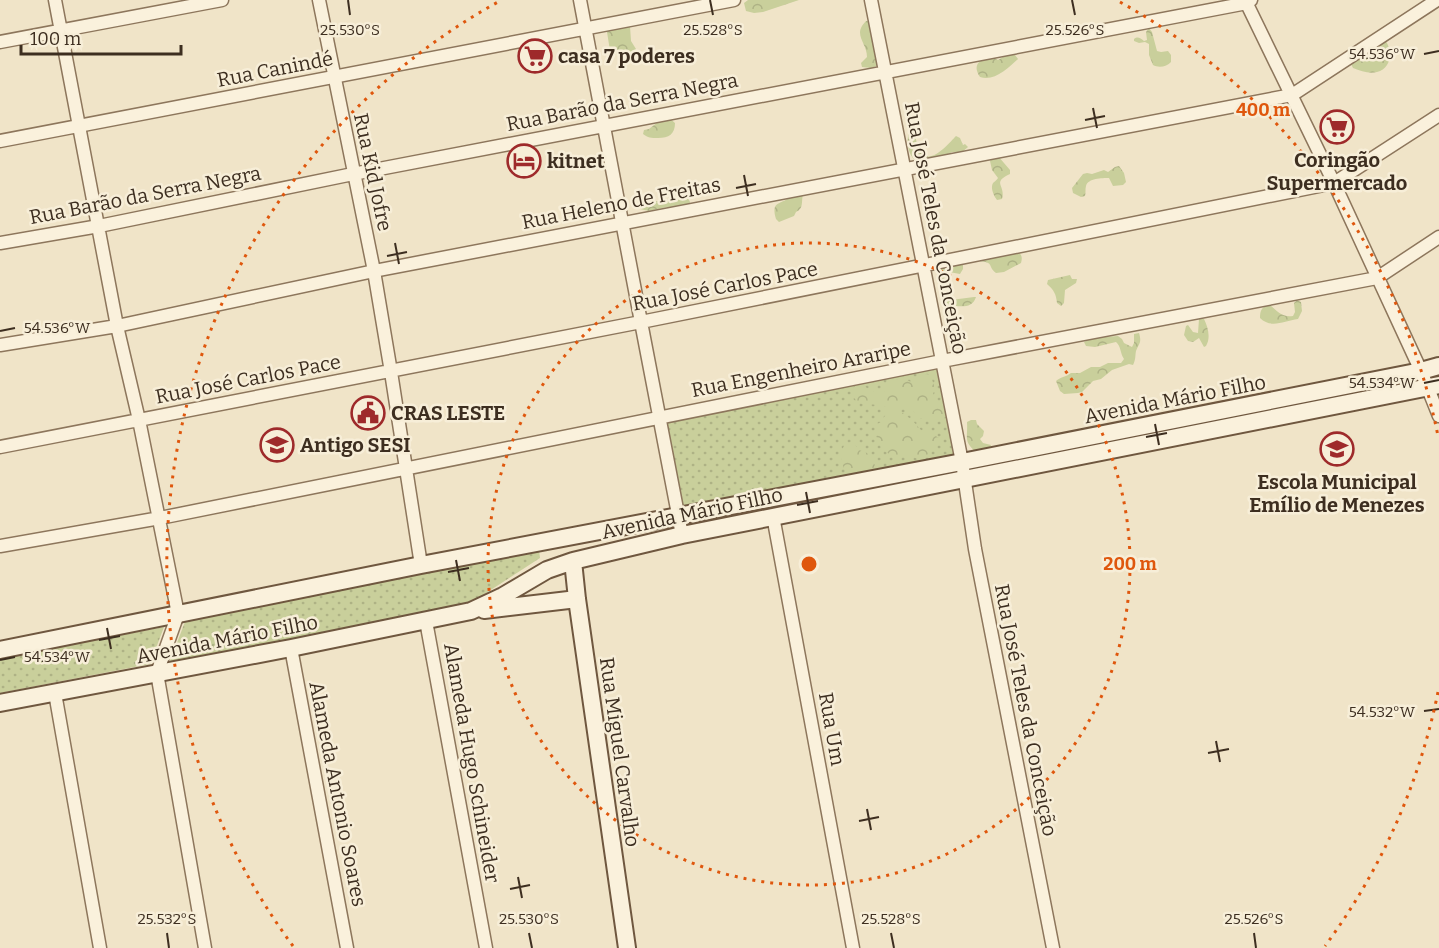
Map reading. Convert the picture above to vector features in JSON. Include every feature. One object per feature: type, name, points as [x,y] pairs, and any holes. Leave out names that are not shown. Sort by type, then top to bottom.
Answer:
[{"type":"main road","name":"Avenida Mário Filho","points":[[0,703],[291,648],[471,611],[547,570],[573,561],[963,471],[1439,366]]},
{"type":"main road","name":"Avenida Mário Filho","points":[[0,650],[678,515],[963,471],[1433,386]]},
{"type":"main road","name":"Rua Miguel Carvalho","points":[[573,561],[627,948]]},
{"type":"main road","points":[[471,611],[577,599]]},
{"type":"street","points":[[55,0],[117,326],[140,420],[178,614],[157,673],[205,948]]},
{"type":"street","points":[[0,42],[222,0]]},
{"type":"street","name":"Rua Kid Jofre","points":[[319,0],[374,271],[421,565]]},
{"type":"street","points":[[580,0],[682,535]]},
{"type":"street","name":"Rua Canindé","points":[[0,141],[734,0]]},
{"type":"street","name":"Rua José Teles da Conceição","points":[[871,0],[924,266],[963,471],[975,549],[1053,948]]},
{"type":"street","name":"Rua Heleno de Freitas","points":[[0,345],[117,326],[374,271],[1292,95],[1437,0]]},
{"type":"street","points":[[1248,1],[1421,371],[1433,386],[1439,416]]},
{"type":"street","name":"Rua Barão da Serra Negra","points":[[0,243],[99,226],[353,174],[1248,1]]},
{"type":"street","name":"Rua José Carlos Pace","points":[[0,447],[391,372],[1334,183],[1439,115]]},
{"type":"street","name":"Rua Engenheiro Araripe","points":[[0,546],[160,518],[942,361],[1377,278],[1439,237]]},
{"type":"street","name":"Rua Um","points":[[773,516],[853,948]]},
{"type":"street","name":"Alameda Hugo Schineider","points":[[426,621],[486,948]]},
{"type":"street","name":"Alameda Antonio Soares","points":[[291,648],[347,948]]},
{"type":"street","points":[[55,693],[100,948]]},
{"type":"green space","points":[[748,0],[799,0],[754,13],[746,11],[744,3]]},
{"type":"green space","points":[[866,21],[870,21],[879,65],[871,68],[862,67],[861,63],[867,57],[860,35],[860,30]]},
{"type":"green space","points":[[630,26],[631,41],[636,49],[633,52],[619,53],[611,57],[607,32],[609,28]]},
{"type":"green space","points":[[1149,28],[1157,51],[1168,51],[1171,55],[1171,62],[1167,65],[1160,67],[1153,65],[1149,55],[1149,44],[1134,41],[1138,38],[1147,40],[1146,32]]},
{"type":"green space","points":[[1385,40],[1390,53],[1386,67],[1374,73],[1353,68],[1352,60]]},
{"type":"green space","points":[[1006,55],[1015,55],[1018,59],[996,76],[980,77],[977,66],[980,61],[991,56],[998,60]]},
{"type":"green space","points":[[663,118],[675,123],[671,135],[656,138],[643,134],[644,130],[649,129]]},
{"type":"green space","points":[[909,132],[913,132],[919,149],[924,155],[934,155],[956,136],[960,138],[963,145],[968,147],[961,153],[952,152],[944,156],[916,161],[908,148]]},
{"type":"green space","points":[[994,156],[998,156],[1010,170],[1010,174],[1000,182],[1003,194],[1002,199],[997,200],[992,187],[998,178],[992,170],[990,161]]},
{"type":"green space","points":[[1119,166],[1126,182],[1123,185],[1113,186],[1109,178],[1099,178],[1087,183],[1085,196],[1081,197],[1073,193],[1072,188],[1083,174],[1104,170],[1108,172]]},
{"type":"green space","points":[[803,194],[801,207],[794,216],[779,222],[776,219],[776,206],[791,195]]},
{"type":"green space","points":[[688,198],[690,202],[689,207],[682,211],[667,207],[649,211],[640,209],[640,205],[648,200],[666,201]]},
{"type":"green space","points":[[1016,250],[1021,255],[1021,263],[1004,272],[996,273],[989,264],[980,261],[982,257]]},
{"type":"green space","points":[[963,262],[960,274],[949,272],[946,274],[944,284],[947,298],[951,300],[976,297],[968,306],[948,305],[941,295],[940,270],[943,267]]},
{"type":"green space","points":[[1070,275],[1072,279],[1077,279],[1076,283],[1065,290],[1064,303],[1061,306],[1047,284],[1048,280]]},
{"type":"green space","points":[[1297,300],[1301,302],[1302,311],[1298,319],[1273,324],[1260,318],[1262,309],[1270,305],[1283,315],[1293,316],[1294,303]]},
{"type":"green space","points":[[1199,319],[1204,319],[1207,325],[1208,343],[1204,347],[1199,338],[1193,342],[1188,341],[1184,335],[1188,325],[1193,332],[1198,333]]},
{"type":"green space","points":[[1139,333],[1140,341],[1133,365],[1129,364],[1112,370],[1101,379],[1093,381],[1082,392],[1064,394],[1060,391],[1056,381],[1071,373],[1080,373],[1091,367],[1100,367],[1108,363],[1121,363],[1124,359],[1116,342],[1095,347],[1086,346],[1084,342],[1092,338],[1118,336],[1132,347],[1134,334]]},
{"type":"green space","points":[[936,364],[955,461],[684,512],[666,418]]},
{"type":"green space","points":[[927,374],[931,376],[935,389],[934,399],[946,406],[949,415],[934,424],[919,418],[907,407],[901,407],[900,411],[921,430],[939,438],[941,442],[925,457],[917,458],[887,453],[880,445],[876,435],[877,424],[888,411],[886,407],[861,403],[851,391],[859,384],[875,392],[881,392],[888,390],[889,385],[886,382],[889,379],[911,382]]},
{"type":"green space","points":[[976,420],[984,431],[980,439],[983,443],[991,445],[989,450],[976,452],[969,445],[967,422]]},
{"type":"green space","points":[[853,442],[859,450],[871,457],[875,466],[869,473],[860,477],[844,468],[842,461],[841,453],[845,444]]},
{"type":"green space","points":[[539,550],[540,558],[469,604],[169,664],[186,619]]},
{"type":"green space","points":[[164,627],[150,664],[0,693],[0,658]]},
{"type":"place","name":"casa 7 poderes","points":[[535,56]]},
{"type":"place","name":"Coringão Supermercado","points":[[1337,127]]},
{"type":"place","name":"kitnet","points":[[524,161]]},
{"type":"place","name":"CRAS LESTE","points":[[368,413]]},
{"type":"place","name":"Antigo SESI","points":[[277,445]]},
{"type":"place","name":"Escola Municipal Emílio de Menezes","points":[[1337,449]]}]
